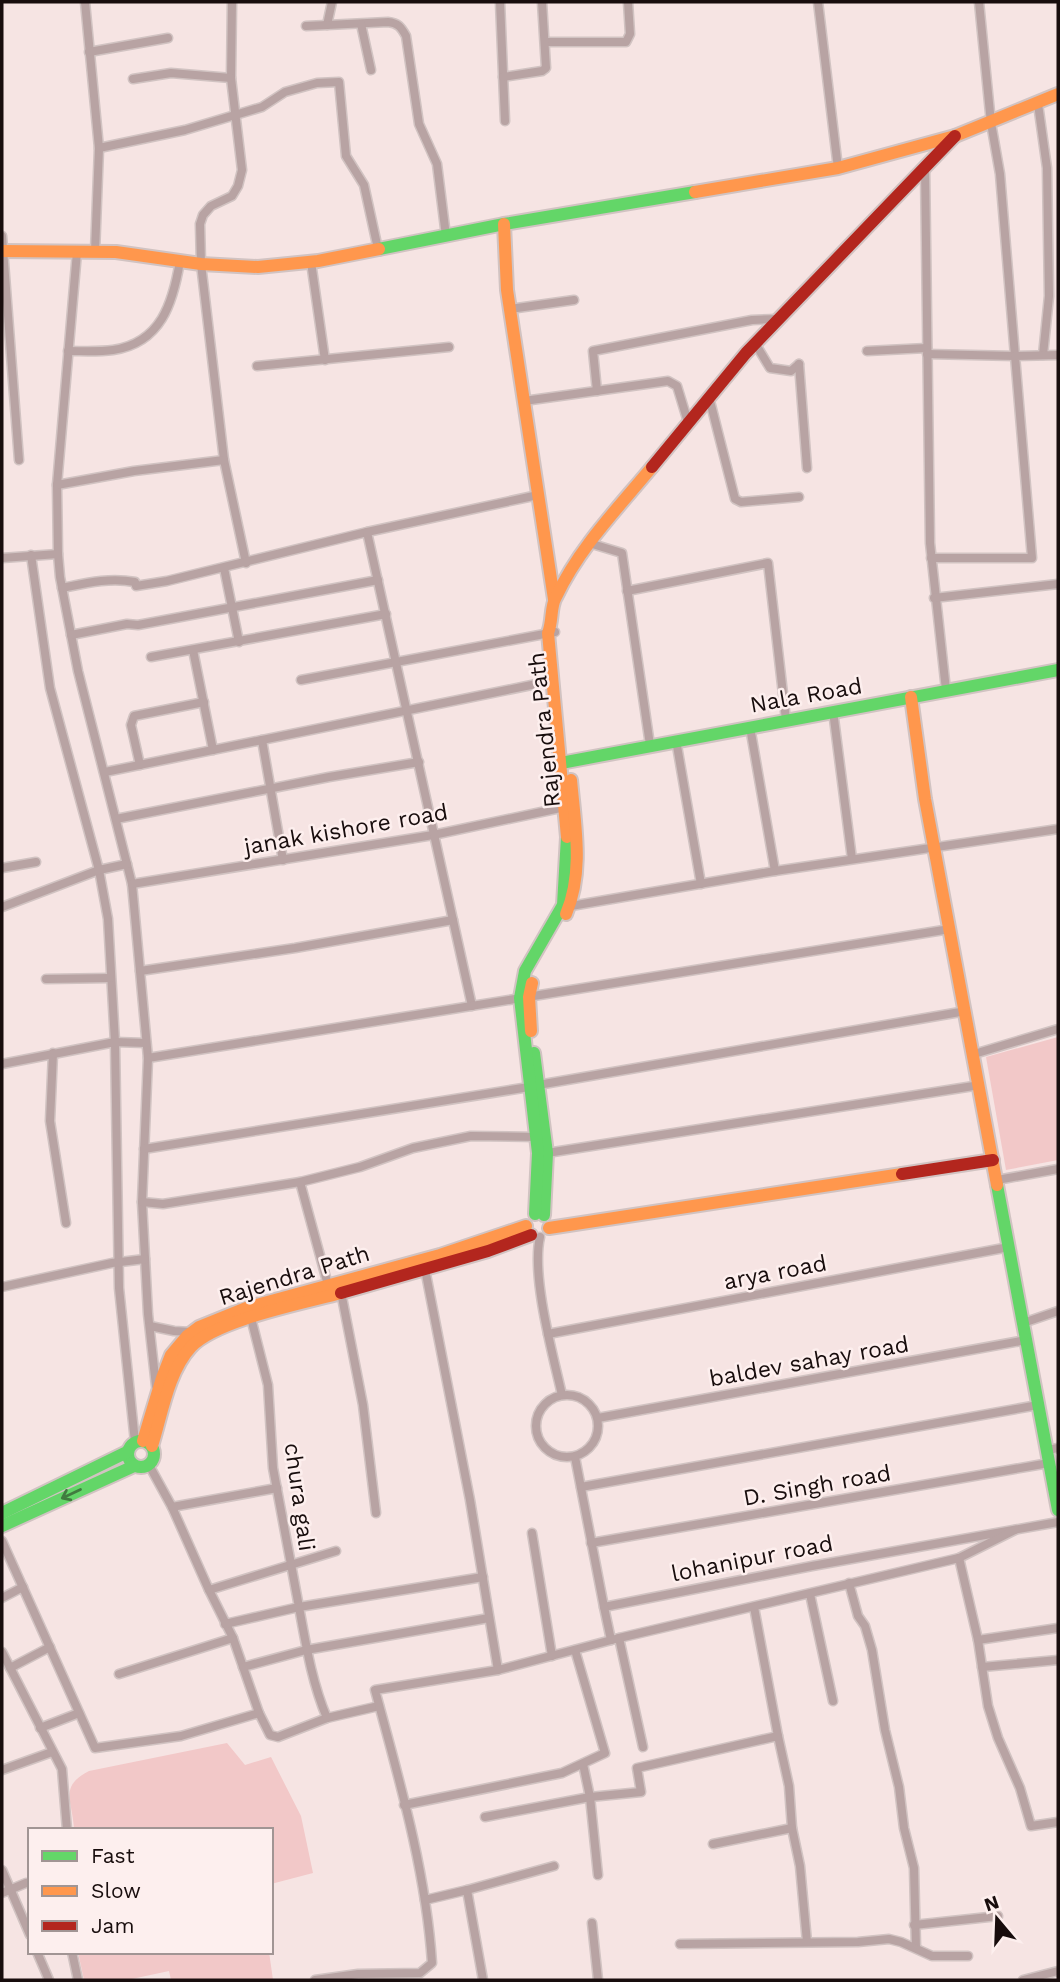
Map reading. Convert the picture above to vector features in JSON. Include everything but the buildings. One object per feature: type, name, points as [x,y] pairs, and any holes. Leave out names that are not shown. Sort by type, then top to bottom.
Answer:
[{"type":"main road","points":[[2,251],[116,252],[201,264],[258,267],[311,262],[504,224],[838,168],[955,136],[1058,94]]},
{"type":"main road","points":[[554,599],[589,544],[755,343],[955,136]]},
{"type":"main road","points":[[504,224],[510,309],[554,599],[552,630]]},
{"type":"main road","name":"Rajendra Path","points":[[538,1226],[537,1137],[524,997],[525,971],[562,905],[572,848],[565,807],[565,762],[551,681],[552,630]]},
{"type":"main road","name":"Rajendra Path","points":[[524,997],[571,906],[572,848],[552,630]]},
{"type":"main road","name":"Nala Road","points":[[565,762],[1058,670]]},
{"type":"main road","points":[[911,697],[925,799],[1038,1405],[1052,1454],[1058,1510]]},
{"type":"main road","name":"Rajendra Path","points":[[534,1086],[547,1153],[538,1226]]},
{"type":"main road","points":[[538,1226],[993,1160]]},
{"type":"main road","name":"Rajendra Path","points":[[149,1465],[154,1456],[139,1445],[178,1366],[186,1352],[198,1340],[213,1331],[251,1318],[488,1251],[538,1226]]},
{"type":"main road","name":"Rajendra Path","points":[[162,1399],[168,1362],[177,1345],[192,1332],[222,1318],[538,1226]]},
{"type":"main road","points":[[139,1445],[130,1462],[139,1468],[149,1465]]},
{"type":"main road","points":[[2,1513],[139,1445]]},
{"type":"main road","points":[[2,1526],[134,1466]]},
{"type":"street","points":[[85,2],[99,148],[95,252]]},
{"type":"street","points":[[232,2],[231,78],[242,170],[232,196],[211,206],[203,215],[200,224],[201,264],[224,460],[246,563]]},
{"type":"street","points":[[327,25],[332,2]]},
{"type":"street","points":[[500,2],[505,121]]},
{"type":"street","points":[[503,76],[542,71],[547,62],[542,2]]},
{"type":"street","points":[[545,42],[626,42],[630,34],[628,2]]},
{"type":"street","points":[[818,2],[838,168]]},
{"type":"street","points":[[931,558],[1032,558],[1000,174],[991,123],[979,2]]},
{"type":"street","points":[[306,26],[397,23],[405,36],[419,124],[437,164],[446,236]]},
{"type":"street","points":[[361,24],[371,70]]},
{"type":"street","points":[[89,52],[168,38]]},
{"type":"street","points":[[134,79],[171,73],[231,78]]},
{"type":"street","points":[[99,148],[185,130],[262,107],[285,92],[317,83],[339,82],[346,156],[364,185],[378,249]]},
{"type":"street","points":[[1038,104],[1047,168],[1054,296],[1043,355]]},
{"type":"street","points":[[925,167],[931,558],[946,690]]},
{"type":"street","points":[[2,236],[19,460]]},
{"type":"street","points":[[77,252],[57,485],[58,554],[78,671],[132,884],[148,1058],[142,1202],[145,1259],[150,1326],[162,1399]]},
{"type":"street","points":[[68,351],[113,350],[137,343],[149,334],[171,304],[180,261]]},
{"type":"street","points":[[311,262],[325,360]]},
{"type":"street","points":[[510,309],[574,300]]},
{"type":"street","points":[[597,391],[593,351],[752,320],[778,318]]},
{"type":"street","points":[[755,343],[769,368],[791,371],[800,364],[807,467]]},
{"type":"street","points":[[257,366],[449,347]]},
{"type":"street","points":[[867,351],[1058,355]]},
{"type":"street","points":[[524,401],[672,382],[677,386],[688,422]]},
{"type":"street","points":[[709,397],[735,499],[741,502],[799,497]]},
{"type":"street","points":[[57,485],[134,471],[224,460]]},
{"type":"street","points":[[62,588],[88,582],[116,580],[135,582],[136,586],[246,563],[367,531],[538,495]]},
{"type":"street","points":[[367,531],[471,1006]]},
{"type":"street","points":[[589,544],[622,553],[650,745]]},
{"type":"street","points":[[2,558],[58,554]]},
{"type":"street","points":[[32,555],[50,688],[99,870],[108,919],[115,1042],[118,1288],[139,1445]]},
{"type":"street","points":[[627,591],[768,563],[786,720]]},
{"type":"street","points":[[224,568],[239,642]]},
{"type":"street","points":[[71,635],[378,580]]},
{"type":"street","points":[[934,598],[1058,584]]},
{"type":"street","points":[[151,657],[386,614]]},
{"type":"street","points":[[301,680],[552,630]]},
{"type":"street","points":[[193,650],[213,750]]},
{"type":"street","points":[[105,772],[551,681]]},
{"type":"street","points":[[140,765],[131,725],[134,716],[204,702]]},
{"type":"street","points":[[833,711],[852,859]]},
{"type":"street","points":[[750,727],[775,871]]},
{"type":"street","points":[[262,740],[283,860]]},
{"type":"street","points":[[676,740],[701,884]]},
{"type":"street","points":[[116,819],[419,762]]},
{"type":"street","name":"janak kishore road","points":[[132,884],[433,835],[565,807]]},
{"type":"street","points":[[571,906],[775,871],[1058,829]]},
{"type":"street","points":[[2,868],[36,862]]},
{"type":"street","points":[[2,907],[99,870],[127,864]]},
{"type":"street","points":[[140,971],[295,948],[453,920]]},
{"type":"street","points":[[148,1058],[950,929]]},
{"type":"street","points":[[46,979],[110,978]]},
{"type":"street","points":[[144,1149],[534,1086],[966,1011]]},
{"type":"street","points":[[974,1054],[1058,1029]]},
{"type":"street","points":[[2,1064],[115,1042],[146,1043]]},
{"type":"street","points":[[53,1054],[50,1121],[66,1223]]},
{"type":"street","points":[[547,1153],[980,1085]]},
{"type":"street","points":[[142,1202],[163,1204],[300,1182],[360,1167],[413,1147],[471,1136],[537,1137]]},
{"type":"street","points":[[997,1180],[1058,1169]]},
{"type":"street","points":[[300,1182],[328,1285]]},
{"type":"street","points":[[538,1226],[538,1262],[548,1334],[562,1395]]},
{"type":"street","name":"arya road","points":[[548,1334],[1009,1247]]},
{"type":"street","points":[[2,1287],[118,1262],[145,1259]]},
{"type":"street","points":[[425,1269],[470,1500],[498,1670]]},
{"type":"street","points":[[341,1292],[362,1405],[376,1513]]},
{"type":"street","points":[[1023,1323],[1058,1311]]},
{"type":"street","name":"chura gali","points":[[251,1318],[268,1385],[273,1468],[306,1650],[327,1718]]},
{"type":"street","points":[[150,1326],[192,1332]]},
{"type":"street","name":"baldev sahay road","points":[[598,1418],[1026,1340]]},
{"type":"street","points":[[562,1395],[579,1396],[587,1401],[598,1418],[597,1437],[592,1446],[575,1457],[554,1454],[538,1439],[537,1418],[541,1408],[549,1400],[562,1395]]},
{"type":"street","points":[[581,1487],[1038,1405]]},
{"type":"street","name":"D. Singh road","points":[[592,1543],[1052,1454]]},
{"type":"street","points":[[575,1457],[604,1607],[643,1747]]},
{"type":"street","points":[[149,1465],[172,1507],[233,1638],[268,1732],[273,1737],[327,1718],[379,1706]]},
{"type":"street","points":[[172,1507],[277,1488]]},
{"type":"street","name":"lohanipur road","points":[[604,1607],[1058,1522]]},
{"type":"street","points":[[315,1980],[420,1973],[432,1963],[425,1900],[375,1690],[498,1670],[615,1639],[959,1558],[1015,1530]]},
{"type":"street","points":[[532,1533],[552,1656]]},
{"type":"street","points":[[2,1541],[92,1744],[99,1749],[181,1736],[259,1713]]},
{"type":"street","points":[[209,1590],[336,1551]]},
{"type":"street","points":[[959,1558],[978,1640],[988,1706],[998,1738],[1020,1788],[1031,1826],[1058,1822]]},
{"type":"street","points":[[225,1624],[299,1607],[483,1577]]},
{"type":"street","points":[[849,1583],[872,1650],[884,1730],[899,1787],[904,1828],[914,1868],[916,1948]]},
{"type":"street","points":[[2,1598],[23,1587]]},
{"type":"street","points":[[810,1594],[833,1701]]},
{"type":"street","points":[[754,1607],[789,1786],[807,1942]]},
{"type":"street","points":[[243,1667],[306,1650],[489,1618]]},
{"type":"street","points":[[978,1640],[1058,1628]]},
{"type":"street","points":[[119,1674],[233,1638]]},
{"type":"street","points":[[10,1668],[50,1647]]},
{"type":"street","points":[[404,1805],[562,1773],[606,1753],[575,1650]]},
{"type":"street","points":[[2,1652],[62,1769],[67,1828]]},
{"type":"street","points":[[982,1667],[1058,1660]]},
{"type":"street","points":[[40,1728],[79,1713]]},
{"type":"street","points":[[485,1817],[590,1797],[641,1792],[637,1768],[778,1736]]},
{"type":"street","points":[[2,1770],[52,1752]]},
{"type":"street","points":[[583,1764],[590,1797],[598,1875]]},
{"type":"street","points":[[713,1844],[792,1828]]},
{"type":"street","points":[[425,1900],[554,1866]]},
{"type":"street","points":[[2,1870],[6,1891],[28,1931]]},
{"type":"street","points":[[6,1891],[26,1883]]},
{"type":"street","points":[[467,1890],[484,1980]]},
{"type":"street","points":[[914,1925],[998,1916]]},
{"type":"street","points":[[592,1923],[598,1980]]},
{"type":"street","points":[[680,1944],[889,1939],[932,1956],[968,1956]]},
{"type":"street","points":[[38,1954],[49,1980]]},
{"type":"street","points":[[72,1954],[78,1980]]},
{"type":"street","points":[[1023,1980],[1058,1971]]},
{"type":"shaded area","points":[[1058,1037],[1058,1160],[1006,1170],[986,1057]]},
{"type":"shaded area","points":[[227,1743],[245,1765],[271,1757],[301,1816],[313,1873],[273,1883],[273,1828],[74,1828],[70,1789],[79,1777],[89,1771]]},
{"type":"shaded area","points":[[78,1954],[269,1954],[273,1980],[171,1980],[169,1971],[127,1980],[84,1980]]},
{"type":"traffic: fast","points":[[379,249],[504,224],[695,192]]},
{"type":"traffic: fast","points":[[561,763],[1058,670]]},
{"type":"traffic: fast","points":[[535,1214],[538,1153],[520,998],[525,971],[563,905],[567,837]]},
{"type":"traffic: fast","points":[[534,1053],[547,1153],[544,1215]]},
{"type":"traffic: fast","points":[[997,1185],[1058,1510]]},
{"type":"traffic: fast","points":[[141,1441],[151,1444],[154,1454],[151,1464],[141,1467],[131,1464],[128,1454],[131,1444],[141,1441]]},
{"type":"traffic: fast","points":[[2,1513],[127,1452]]},
{"type":"traffic: fast","points":[[2,1526],[134,1466]]},
{"type":"traffic: slow","points":[[695,192],[838,168],[955,136],[1058,94]]},
{"type":"traffic: slow","points":[[504,224],[507,290],[554,599]]},
{"type":"traffic: slow","points":[[2,251],[116,252],[201,264],[258,267],[318,261],[379,249]]},
{"type":"traffic: slow","points":[[567,837],[548,633],[553,605],[565,579],[588,545],[652,467]]},
{"type":"traffic: slow","points":[[911,697],[925,799],[997,1185]]},
{"type":"traffic: slow","points":[[566,914],[572,898],[577,865],[571,780]]},
{"type":"traffic: slow","points":[[531,1031],[529,997],[532,983]]},
{"type":"traffic: slow","points":[[549,1228],[902,1174]]},
{"type":"traffic: slow","points":[[143,1441],[171,1355],[187,1336],[199,1327],[246,1308],[440,1255],[526,1226]]},
{"type":"traffic: slow","points":[[152,1446],[171,1381],[183,1357],[203,1337],[240,1321],[341,1293]]},
{"type":"traffic: jam","points":[[652,467],[746,353],[955,136]]},
{"type":"traffic: jam","points":[[902,1174],[993,1160]]},
{"type":"traffic: jam","points":[[341,1293],[488,1251],[531,1235]]}]
